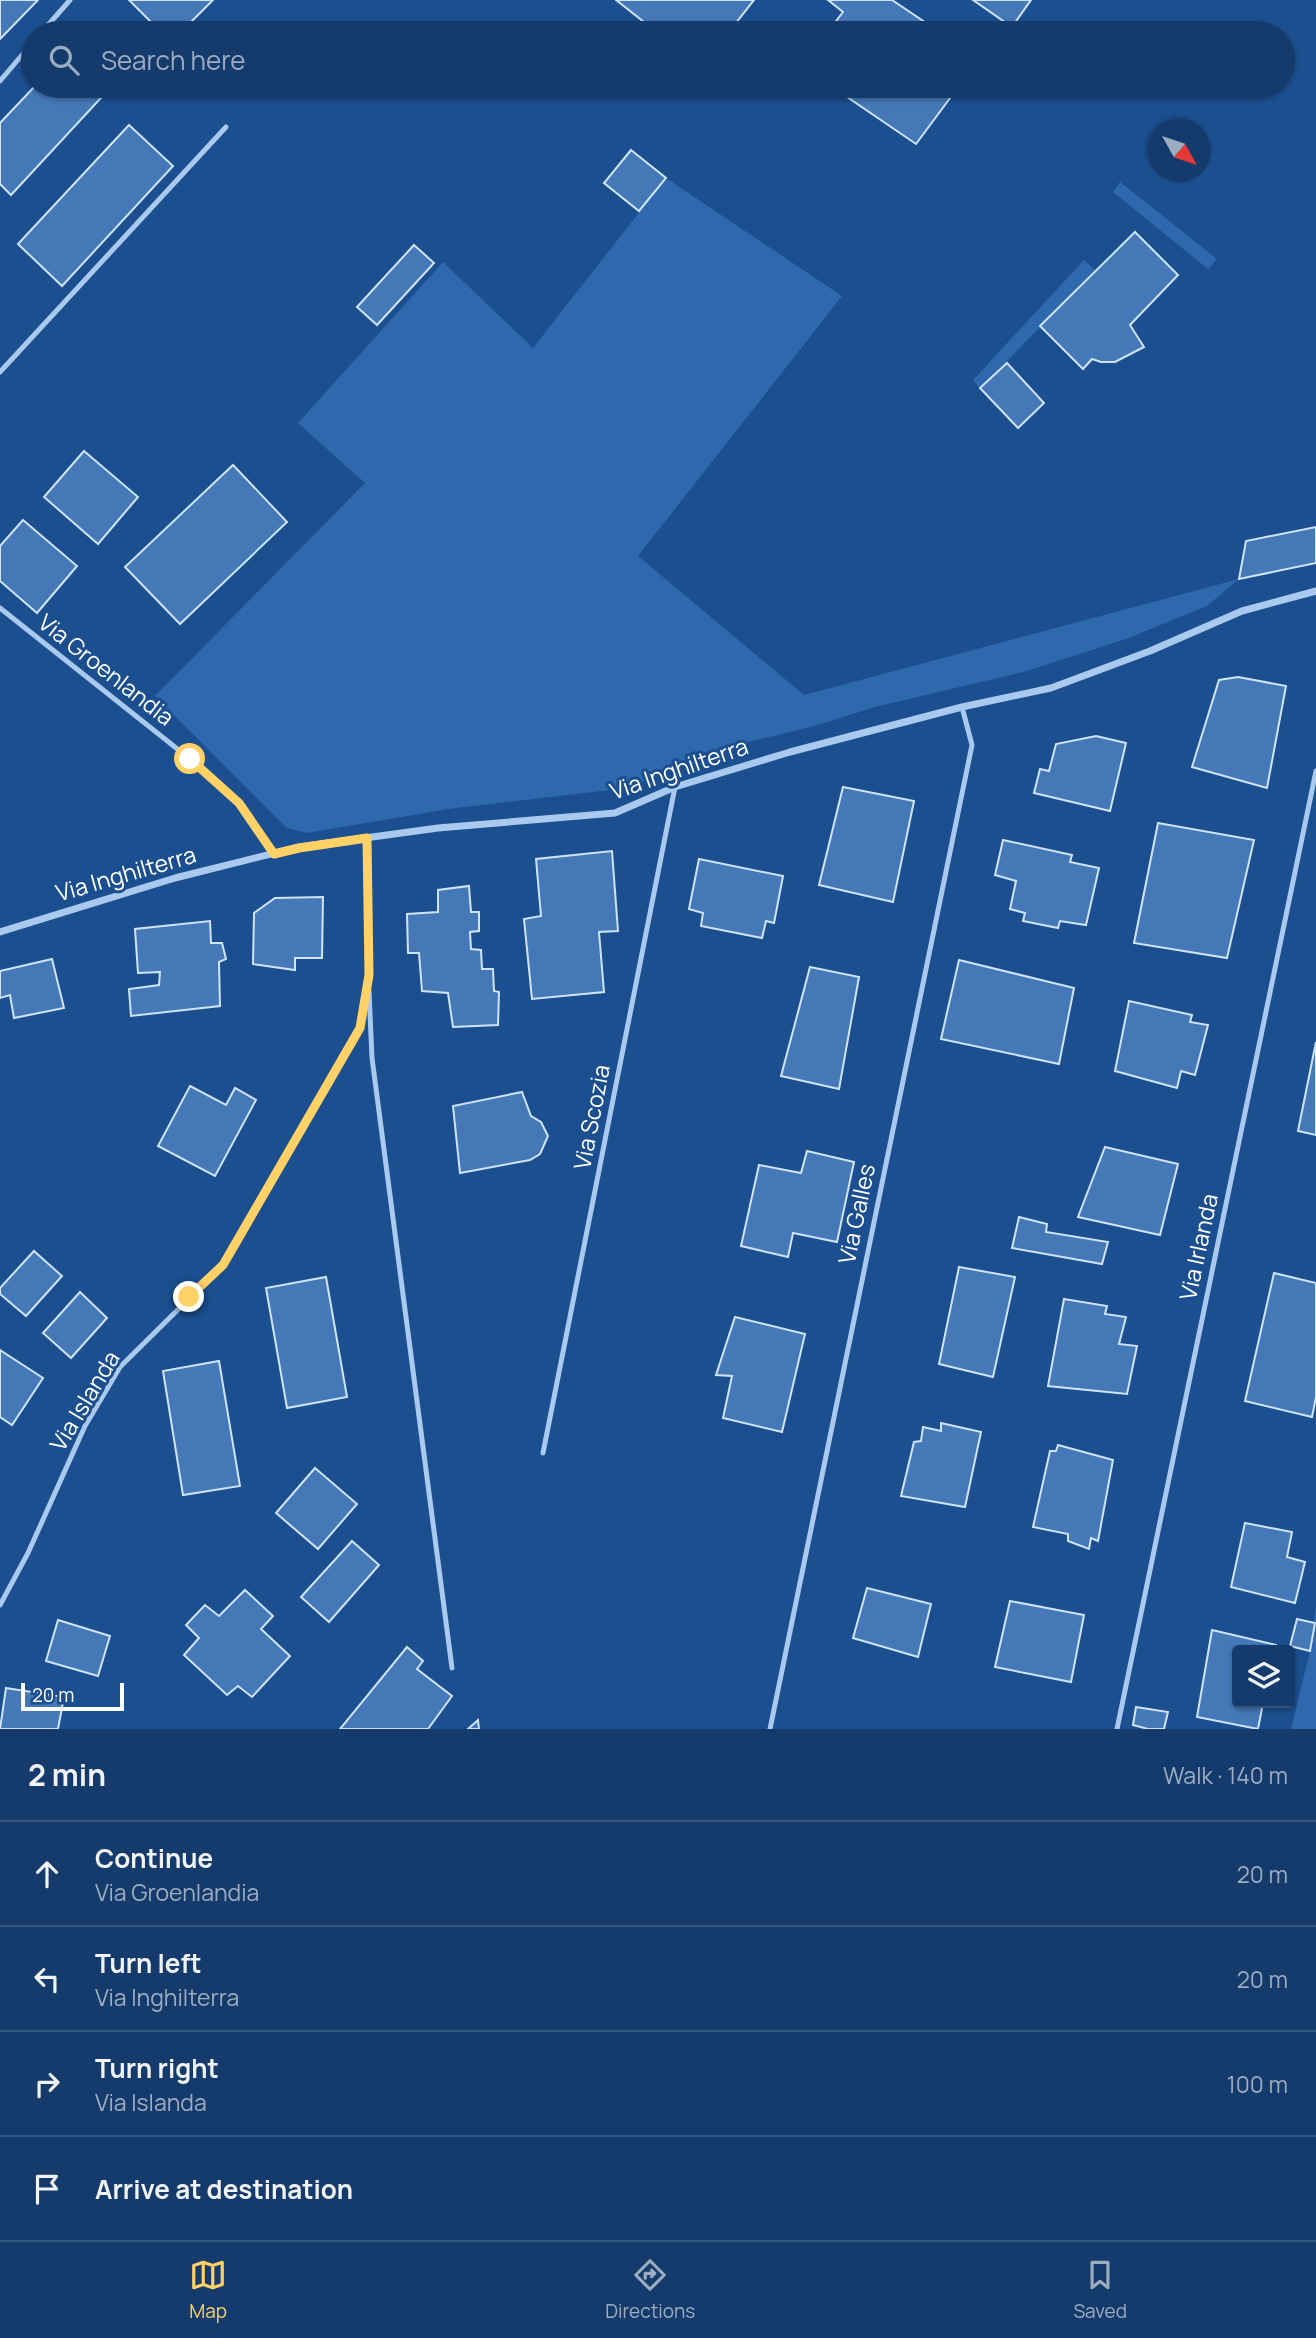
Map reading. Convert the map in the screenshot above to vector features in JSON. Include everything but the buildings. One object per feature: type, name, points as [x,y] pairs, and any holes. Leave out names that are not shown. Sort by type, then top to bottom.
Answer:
[{"type":"street","name":"Via Inghilterra","points":[[0,932],[175,878],[299,848],[452,827],[615,813],[675,787],[790,752],[1051,688],[1150,651],[1242,611],[1316,591]]},
{"type":"lane","points":[[52,21],[70,0]]},
{"type":"lane","points":[[0,81],[21,56]]},
{"type":"lane","points":[[0,372],[226,127]]},
{"type":"lane","name":"Via Groenlandia","points":[[0,608],[239,803],[274,854]]},
{"type":"lane","name":"Via Galles","points":[[770,1729],[972,745],[962,708]]},
{"type":"lane","name":"Via Irlanda","points":[[1117,1729],[1316,771]]},
{"type":"lane","name":"Via Scozia","points":[[543,1453],[675,787]]},
{"type":"lane","name":"Via Islanda","points":[[367,838],[368,982],[372,1058],[453,1668]]},
{"type":"lane","name":"Via Islanda","points":[[0,1605],[28,1553],[85,1426],[121,1367],[223,1265],[360,1028],[368,982]]},
{"type":"shaded area","points":[[666,178],[842,296],[638,556],[804,695],[1239,579],[1207,606],[1126,639],[1027,671],[875,707],[818,725],[745,743],[693,759],[658,777],[619,789],[448,809],[307,833],[287,828],[155,696],[365,483],[298,423],[443,262],[533,348]]},
{"type":"shaded area","points":[[1120,182],[1217,259],[1208,269],[1113,192]]},
{"type":"shaded area","points":[[1084,260],[1096,271],[980,388],[973,380]]},
{"type":"shaded area","points":[[1316,1606],[1316,1729],[1291,1729],[1310,1651]]},
{"type":"route","points":[[189,1297],[223,1265],[341,1064],[360,1028],[369,975],[367,838],[274,854],[239,803],[190,759]]}]
